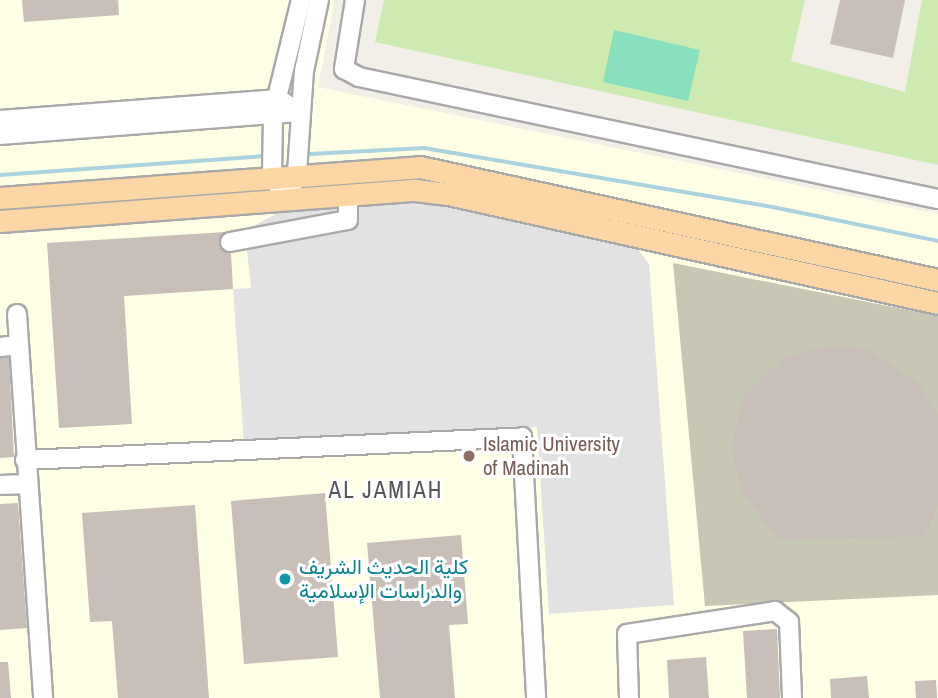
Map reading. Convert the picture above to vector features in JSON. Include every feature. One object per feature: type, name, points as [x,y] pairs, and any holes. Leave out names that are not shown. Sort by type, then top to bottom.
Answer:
[{"type":"main road","points":[[0,198],[272,174],[420,167],[449,170],[938,280]]},
{"type":"main road","points":[[0,220],[415,190],[448,194],[938,303]]},
{"type":"street","points":[[287,199],[272,174],[276,106],[301,0]]},
{"type":"street","points":[[287,199],[297,173],[298,112],[319,0]]},
{"type":"street","points":[[355,0],[344,69],[359,77],[938,199]]},
{"type":"street","points":[[0,135],[276,106]]},
{"type":"street","points":[[0,120],[276,106],[298,112]]},
{"type":"street","points":[[230,242],[348,220],[348,195]]},
{"type":"street","points":[[17,314],[43,698]]},
{"type":"street","points":[[0,347],[19,345]]},
{"type":"street","points":[[25,460],[522,437],[536,698]]},
{"type":"street","points":[[0,485],[28,484]]},
{"type":"street","points":[[629,698],[627,634],[775,611],[789,622],[792,698]]},
{"type":"shaded area","name":"Islamic University of Madinah","points":[[0,0],[335,0],[318,87],[938,214],[938,698],[0,698]]},
{"type":"shaded area","points":[[417,199],[634,244],[649,264],[674,605],[549,614],[537,427],[244,444],[233,289],[251,288],[245,231],[285,209]]},
{"type":"shaded area","points":[[673,263],[938,316],[938,595],[705,606]]},
{"type":"green space","points":[[384,0],[805,0],[791,61],[905,92],[922,0],[938,0],[938,165],[375,42]]},
{"type":"green space","points":[[614,30],[700,50],[688,101],[603,82]]},
{"type":"building","points":[[22,0],[118,0],[119,15],[24,22]]},
{"type":"building","points":[[840,0],[905,0],[893,58],[830,44]]},
{"type":"building","points":[[226,232],[219,243],[231,253],[233,289],[124,296],[132,424],[59,428],[47,243]]},
{"type":"building","points":[[834,345],[868,350],[917,382],[938,415],[938,506],[925,536],[779,540],[742,492],[732,447],[742,398],[784,357]]},
{"type":"building","points":[[0,358],[9,358],[14,457],[0,458]]},
{"type":"building","name":"كلية الحديث الشريف والدراسات الإسلامية","points":[[325,493],[338,657],[244,664],[231,501]]},
{"type":"building","points":[[18,503],[27,628],[0,630],[0,504]]},
{"type":"building","points":[[195,505],[209,698],[118,698],[112,621],[90,622],[82,513]]},
{"type":"building","points":[[461,535],[468,624],[449,625],[455,698],[380,698],[367,543]]},
{"type":"building","points":[[777,629],[780,698],[747,698],[743,631]]},
{"type":"building","points":[[706,657],[709,698],[669,698],[667,660]]},
{"type":"building","points":[[0,662],[8,662],[11,698],[0,698]]},
{"type":"building","points":[[867,676],[869,698],[831,698],[830,679]]},
{"type":"building","points":[[936,680],[937,698],[916,698],[915,681]]},
{"type":"waterway","points":[[310,154],[424,148],[773,207],[938,241]]},
{"type":"waterway","points":[[0,175],[263,156]]},
{"type":"place","name":"Islamic University of Madinah","points":[[469,456]]},
{"type":"place","name":"كلية الحديث الشريف والدراسات الإسلامية","points":[[285,579]]},
{"type":"district","name":"AL JAMIAH","points":[[386,490]]}]
